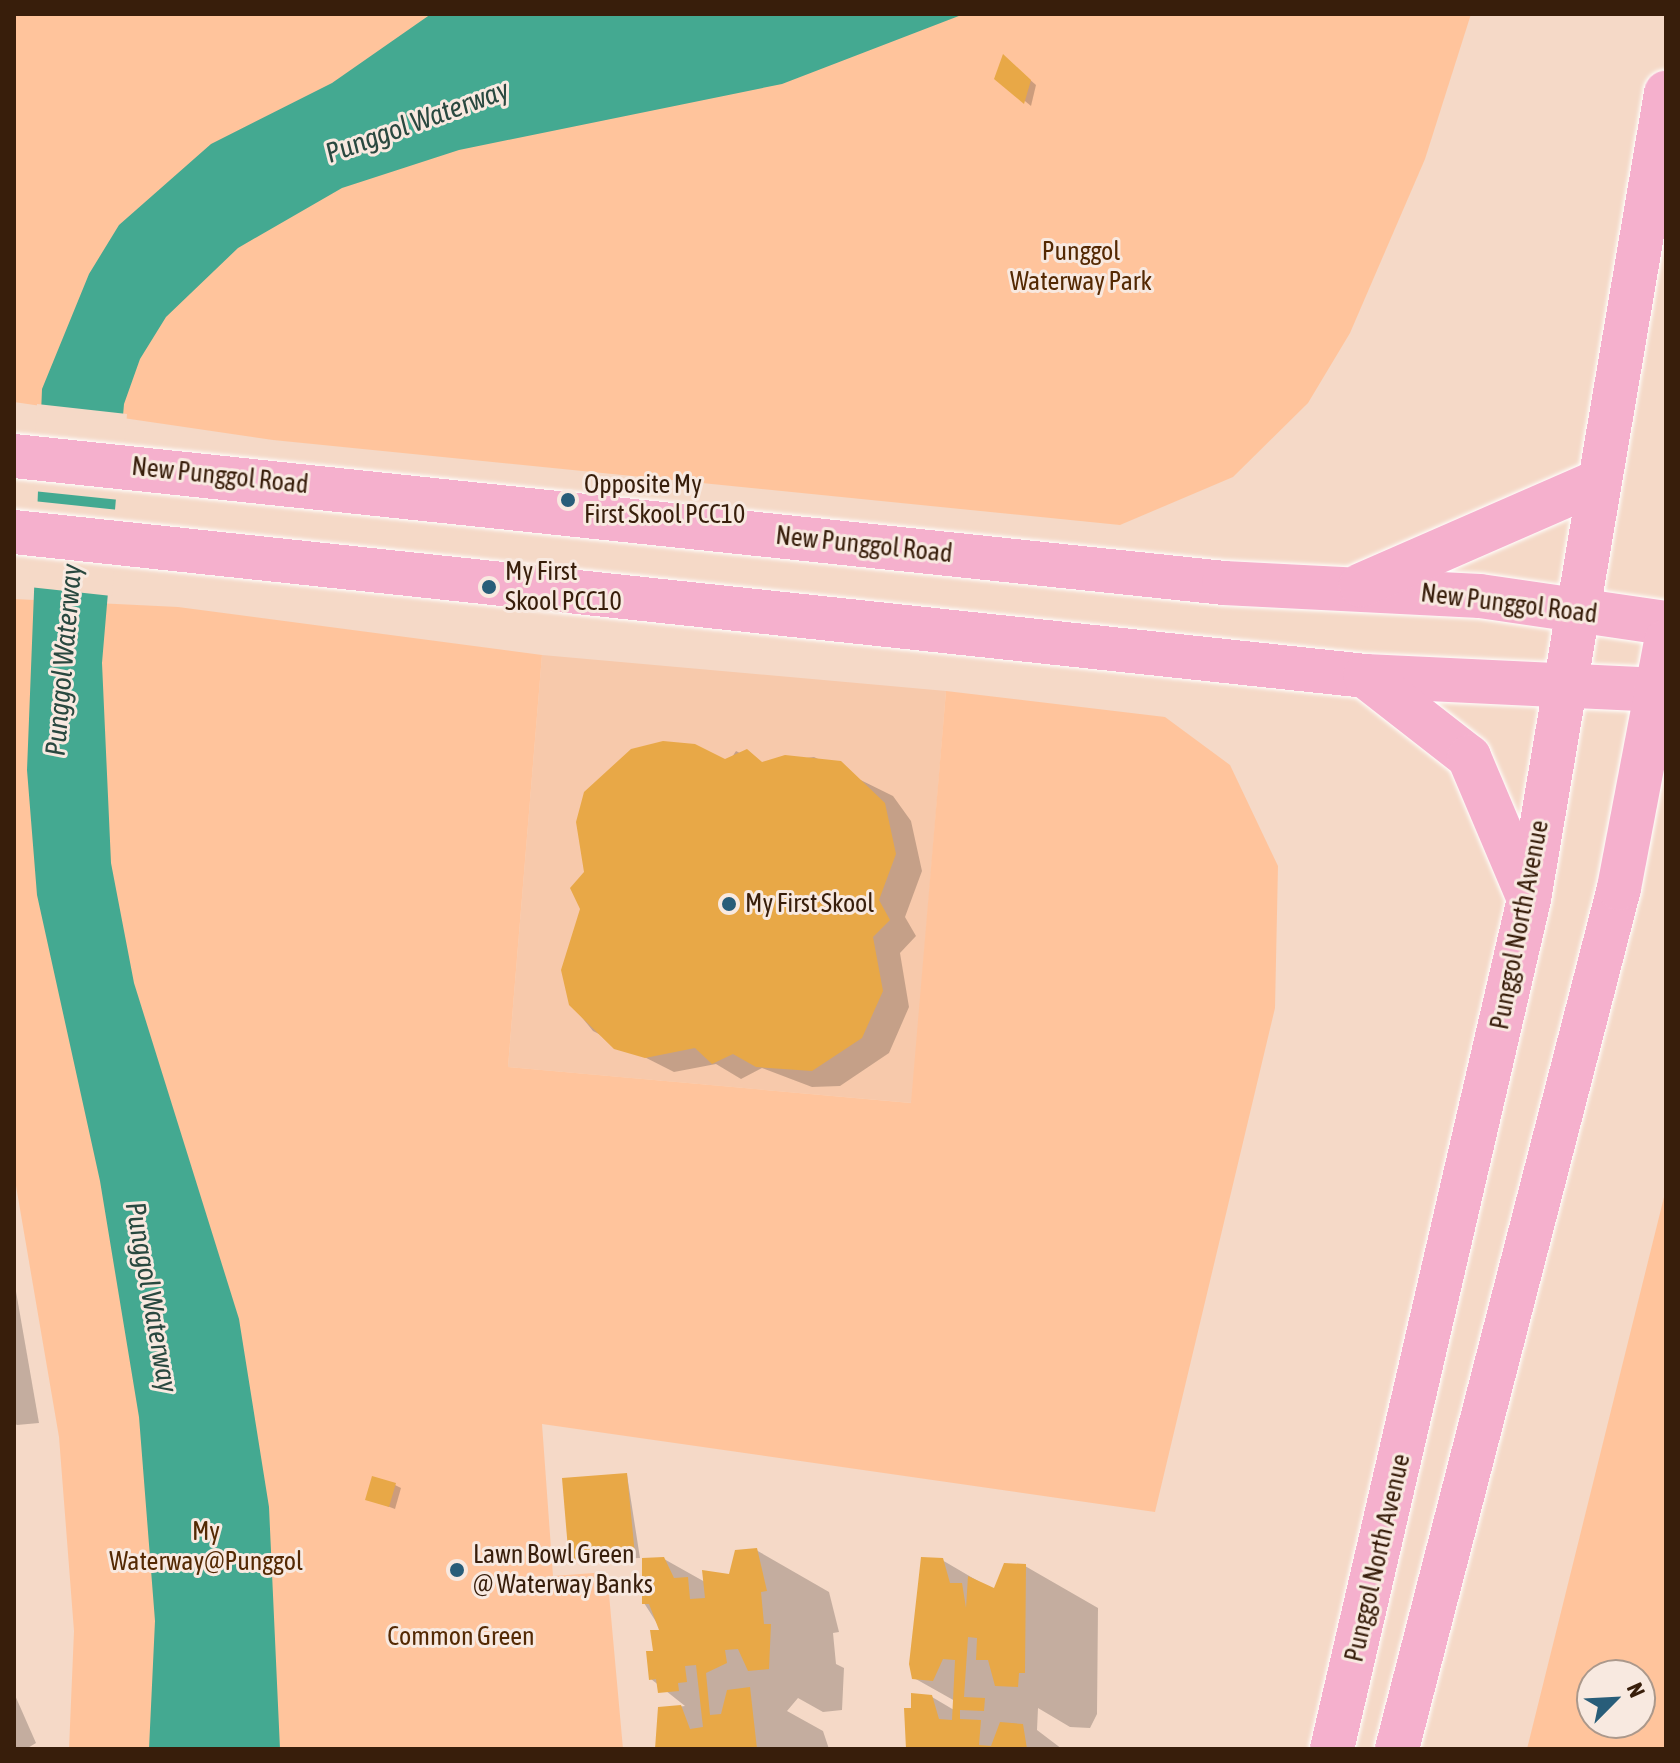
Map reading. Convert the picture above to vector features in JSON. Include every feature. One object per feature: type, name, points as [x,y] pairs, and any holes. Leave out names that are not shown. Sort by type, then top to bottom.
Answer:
[{"type":"main road","name":"Punggol North Avenue","points":[[1332,1749],[1529,899],[1597,482],[1666,93]]},
{"type":"main road","name":"New Punggol Road","points":[[14,456],[364,490],[1224,583],[1356,588],[1666,623]]},
{"type":"main road","points":[[1356,588],[1597,482]]},
{"type":"main road","points":[[14,532],[1365,676],[1661,690]]},
{"type":"main road","points":[[1397,1749],[1619,888],[1661,690],[1666,641]]},
{"type":"main road","points":[[1365,676],[1469,757],[1529,899]]},
{"type":"main road","points":[[1619,888],[1666,824]]},
{"type":"shaded area","points":[[542,655],[946,691],[912,1103],[508,1067]]},
{"type":"green space","name":"Punggol Waterway Park","points":[[14,14],[1471,14],[1425,159],[1350,333],[1308,403],[1233,477],[1120,525],[273,440],[14,402]]},
{"type":"green space","points":[[14,599],[178,607],[542,655],[508,1067],[911,1103],[946,691],[1165,717],[1230,765],[1278,866],[1275,1008],[1155,1512],[542,1424],[553,1576],[607,1572],[623,1749],[69,1749],[74,1631],[59,1437],[14,1174]]},
{"type":"green space","points":[[1666,1189],[1666,1749],[1527,1749]]},
{"type":"water","name":"Punggol Waterway","points":[[431,14],[964,14],[782,84],[459,150],[342,188],[238,248],[166,317],[140,359],[124,404],[102,663],[111,863],[134,983],[239,1319],[269,1507],[280,1749],[149,1749],[155,1621],[139,1417],[100,1181],[37,895],[27,770],[42,389],[89,274],[119,225],[211,144],[332,83]]},
{"type":"pier","points":[[37,404],[127,414],[120,500],[33,491]]},
{"type":"pier","points":[[33,501],[119,510],[112,596],[29,587]]},
{"type":"building","points":[[1003,54],[1031,80],[1024,104],[994,79]]},
{"type":"building","name":"My First Skool","points":[[663,741],[695,744],[725,759],[747,749],[762,762],[785,755],[841,761],[885,803],[896,854],[879,900],[890,920],[873,937],[883,991],[862,1038],[812,1071],[756,1067],[733,1054],[712,1064],[695,1048],[645,1058],[614,1049],[569,1005],[561,970],[580,909],[570,888],[584,872],[576,822],[584,792],[631,749]]},
{"type":"building","points":[[627,1473],[635,1555],[569,1561],[562,1478]]},
{"type":"building","points":[[372,1476],[396,1483],[389,1507],[365,1500]]},
{"type":"building","points":[[757,1548],[767,1591],[761,1592],[764,1624],[771,1624],[769,1669],[748,1671],[738,1649],[725,1650],[727,1663],[706,1673],[710,1715],[721,1714],[727,1690],[750,1687],[757,1749],[655,1749],[658,1707],[681,1705],[690,1729],[703,1727],[696,1665],[685,1666],[687,1682],[678,1683],[679,1691],[658,1693],[656,1679],[649,1680],[646,1651],[653,1651],[650,1630],[659,1630],[649,1604],[642,1604],[642,1558],[664,1557],[674,1578],[688,1577],[690,1599],[705,1598],[702,1570],[729,1574],[735,1550]]},
{"type":"building","points":[[921,1557],[943,1558],[950,1583],[962,1583],[966,1608],[968,1576],[994,1588],[1004,1563],[1026,1564],[1025,1673],[1019,1673],[1018,1687],[995,1686],[988,1660],[976,1660],[977,1638],[968,1637],[964,1697],[985,1698],[984,1711],[960,1710],[960,1719],[981,1720],[979,1745],[991,1746],[1000,1722],[1023,1724],[1027,1749],[906,1749],[904,1708],[911,1708],[911,1693],[932,1695],[939,1719],[952,1720],[955,1660],[943,1659],[933,1681],[912,1679],[909,1664]]},
{"type":"place","name":"Opposite My First Skool PCC10","points":[[568,500]]},
{"type":"place","name":"My First Skool PCC10","points":[[489,587]]},
{"type":"place","name":"My First Skool","points":[[729,904]]},
{"type":"place","name":"Lawn Bowl Green @ Waterway Banks","points":[[457,1570]]},
{"type":"park label","name":"My Waterway@Punggol","points":[[206,1547]]},
{"type":"park label","name":"Common Green","points":[[461,1637]]}]
